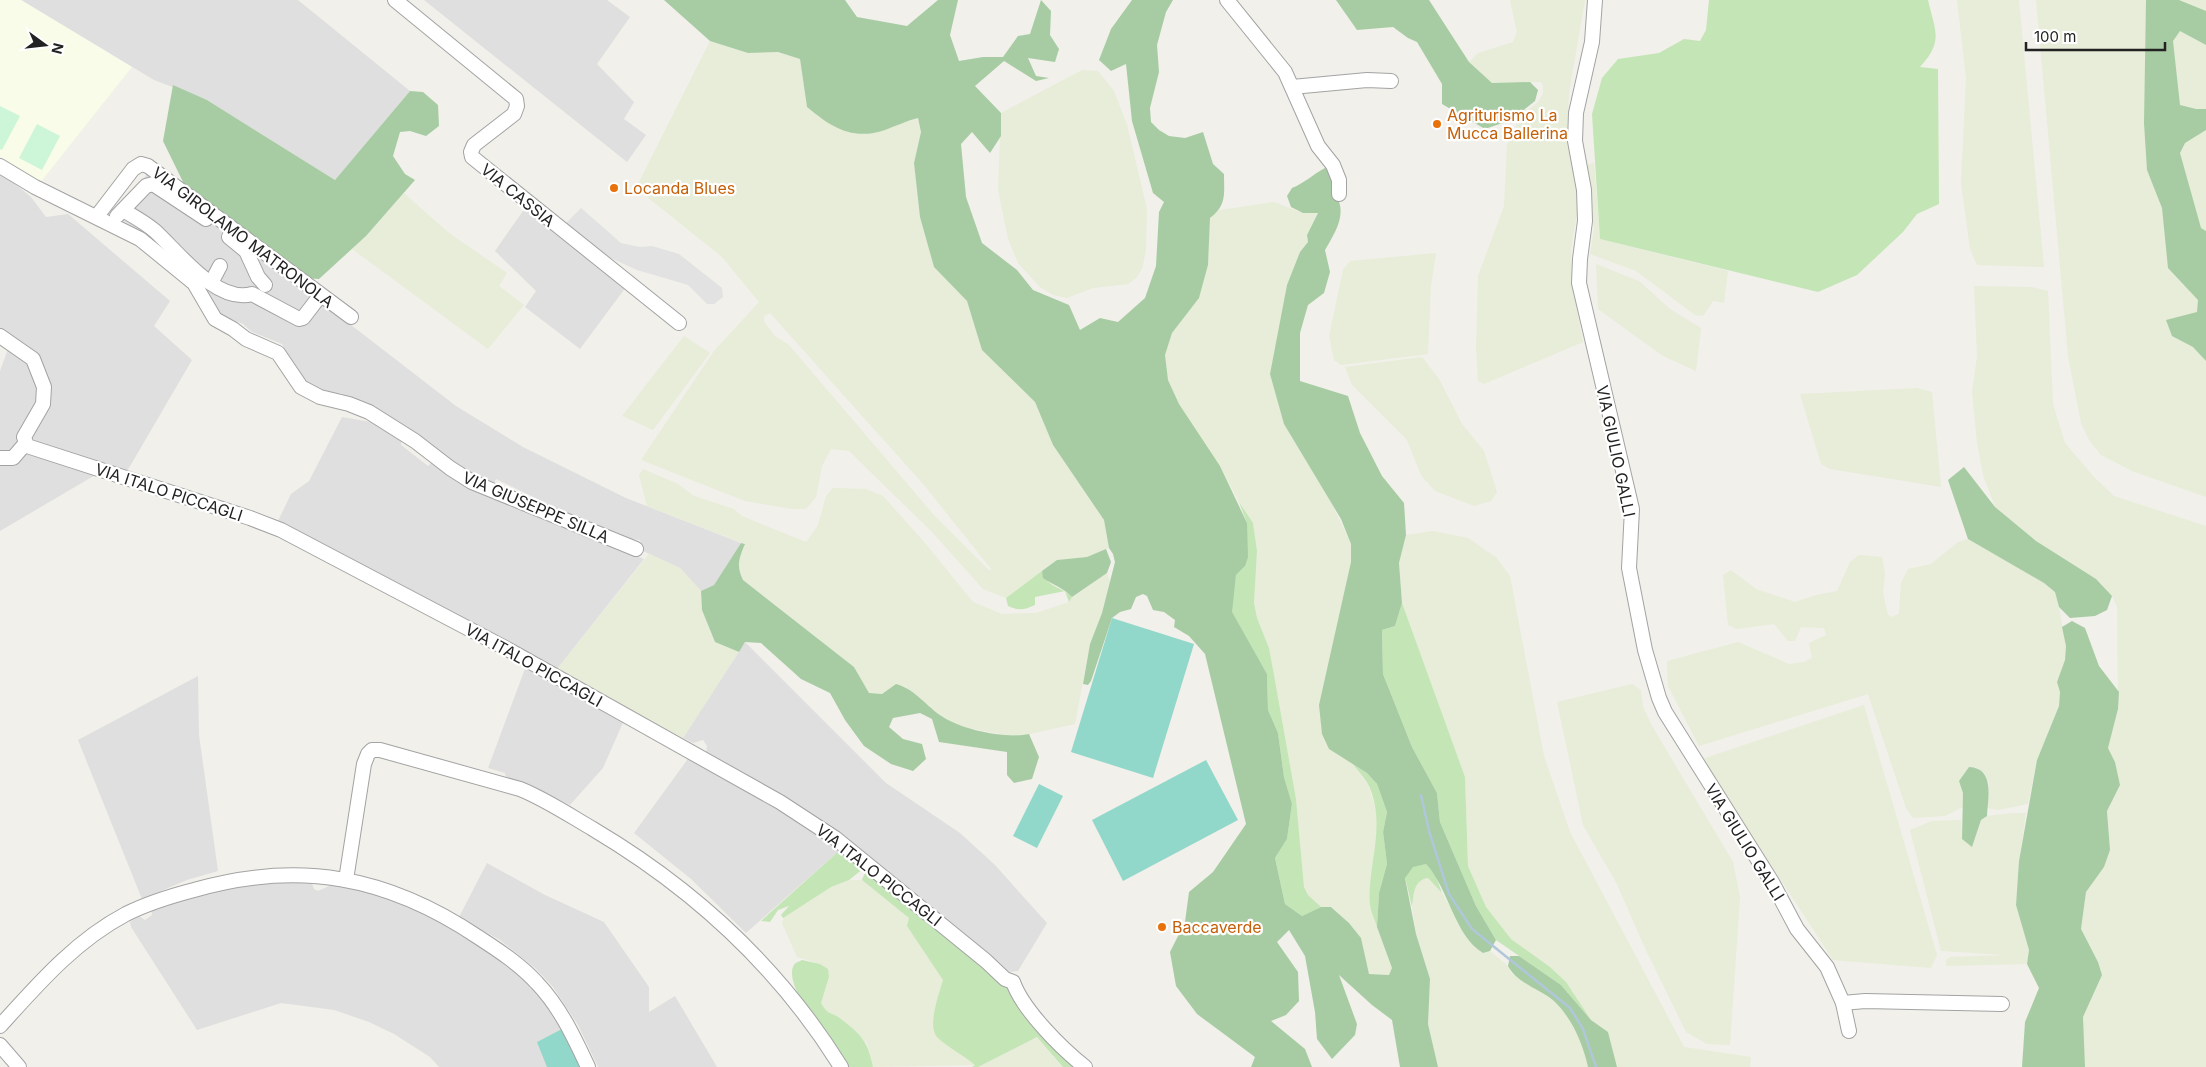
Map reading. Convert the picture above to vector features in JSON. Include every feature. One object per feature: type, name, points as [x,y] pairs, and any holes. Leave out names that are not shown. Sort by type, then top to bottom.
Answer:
[{"type":"street","name":"VIA CASSIA","points":[[395,0],[516,99],[517,106],[514,114],[474,144],[471,152],[472,157],[679,324]]},
{"type":"street","points":[[1227,0],[1285,72],[1318,146],[1334,166],[1339,180],[1339,194]]},
{"type":"street","name":"VIA GIULIO GALLI","points":[[1595,0],[1592,42],[1576,113],[1576,141],[1584,190],[1585,222],[1579,283],[1632,509],[1630,568],[1645,650],[1665,712],[1762,867],[1797,929],[1826,967],[1843,1003],[1849,1031]]},
{"type":"street","points":[[1292,87],[1367,80],[1391,81]]},
{"type":"street","name":"VIA GIROLAMO MATRONOLA","points":[[97,216],[133,168],[141,164],[148,166],[351,317]]},
{"type":"street","name":"VIA GIUSEPPE SILLA","points":[[0,166],[35,187],[113,223],[144,241],[191,281],[218,320],[249,341],[278,353],[295,381],[305,389],[320,397],[349,404],[369,412],[415,441],[472,482],[636,549]]},
{"type":"street","points":[[113,223],[122,210],[146,186],[156,184],[246,250],[258,277],[265,285]]},
{"type":"street","points":[[122,210],[153,229],[211,283],[231,295],[244,296],[252,294],[299,319],[316,301]]},
{"type":"street","points":[[211,283],[220,266]]},
{"type":"street","points":[[0,336],[32,359],[44,387],[43,404],[24,435],[25,444],[13,458],[0,458]]},
{"type":"street","name":"VIA ITALO PICCAGLI","points":[[25,444],[272,526],[509,650],[754,786],[828,833],[986,961],[1005,979],[1013,982],[1016,991],[1049,1034],[1064,1051],[1085,1067]]},
{"type":"street","points":[[346,880],[364,764],[372,750],[380,750],[526,792],[636,856],[705,908],[756,956],[811,1022],[841,1067]]},
{"type":"street","points":[[0,1026],[52,969],[75,948],[110,923],[152,902],[213,884],[248,877],[299,875],[346,880],[395,894],[435,911],[483,940],[524,970],[550,998],[566,1022],[588,1067]]},
{"type":"street","points":[[1843,1003],[1879,1001],[2002,1004]]},
{"type":"street","points":[[0,1045],[19,1067]]},
{"type":"shaded area","points":[[0,0],[21,0],[132,67],[40,183],[0,157]]},
{"type":"shaded area","points":[[21,0],[298,0],[410,91],[335,180],[207,100],[154,80]]},
{"type":"shaded area","points":[[424,0],[607,0],[630,17],[597,64],[634,102],[624,119],[646,135],[627,162]]},
{"type":"shaded area","points":[[1510,0],[1585,0],[1569,93],[1567,138],[1573,158],[1578,207],[1571,249],[1572,284],[1583,342],[1484,384],[1478,381],[1476,348],[1478,276],[1504,206],[1507,145],[1521,116],[1538,102],[1543,94],[1541,82],[1492,83],[1469,62],[1478,53],[1513,42],[1517,32]]},
{"type":"shaded area","points":[[1957,0],[2019,0],[2044,267],[1977,265],[1970,249],[1961,183],[1966,78]]},
{"type":"shaded area","points":[[2036,0],[2206,0],[2206,497],[2132,471],[2101,455],[2089,440],[2081,423],[2068,356]]},
{"type":"shaded area","points":[[710,41],[748,53],[778,52],[800,59],[807,107],[883,130],[918,118],[921,132],[914,163],[920,217],[934,267],[967,301],[983,350],[1035,402],[1053,445],[1104,520],[1109,548],[1087,557],[1057,560],[1006,598],[983,589],[932,532],[849,451],[831,449],[822,466],[816,497],[806,509],[792,509],[745,501],[641,460],[714,351],[759,302],[722,257],[636,188]],"holes":[[[770,313],[924,485],[992,570],[989,570],[933,514],[789,345],[775,336],[764,322],[764,316]]]},
{"type":"shaded area","points":[[1082,70],[1098,71],[1114,91],[1127,125],[1147,209],[1146,250],[1142,269],[1136,278],[1128,284],[1093,288],[1067,298],[1053,295],[1040,287],[1018,263],[1008,239],[998,190],[1001,113]]},
{"type":"shaded area","points":[[1594,163],[1600,239],[1728,271],[1724,303],[1713,301],[1703,316],[1695,315],[1636,271],[1590,254],[1594,229],[1585,165]]},
{"type":"shaded area","points":[[0,172],[31,197],[46,217],[68,214],[170,301],[154,326],[192,360],[126,473],[35,445],[29,437],[46,410],[39,363],[0,333]]},
{"type":"shaded area","points":[[147,174],[320,301],[456,406],[523,447],[626,498],[741,543],[714,585],[701,591],[680,568],[643,551],[640,540],[630,539],[564,512],[496,479],[493,485],[454,464],[423,438],[360,402],[340,393],[334,397],[313,390],[299,376],[282,344],[252,332],[243,324],[219,315],[199,280],[151,238],[115,216]]},
{"type":"shaded area","points":[[404,193],[449,233],[507,273],[499,286],[524,305],[488,349],[352,249]]},
{"type":"shaded area","points":[[1274,202],[1303,213],[1318,212],[1307,235],[1308,242],[1300,252],[1270,374],[1351,544],[1351,562],[1329,749],[1353,764],[1368,785],[1377,812],[1377,837],[1370,886],[1370,907],[1392,968],[1389,975],[1369,974],[1361,938],[1332,907],[1321,907],[1308,895],[1304,887],[1296,799],[1269,648],[1257,618],[1254,603],[1257,551],[1253,523],[1239,502],[1220,466],[1179,404],[1168,380],[1165,355],[1172,333],[1199,298],[1208,265],[1210,217],[1220,210]]},
{"type":"shaded area","points":[[525,208],[626,287],[580,349],[525,307],[536,291],[495,251]]},
{"type":"shaded area","points":[[581,208],[621,243],[640,247],[652,246],[679,254],[722,288],[723,297],[714,304],[707,304],[688,285],[637,270],[591,249],[563,226]]},
{"type":"shaded area","points":[[1436,253],[1431,285],[1428,354],[1341,365],[1334,360],[1329,336],[1343,270],[1350,261]]},
{"type":"shaded area","points":[[1596,264],[1639,281],[1670,309],[1701,328],[1696,371],[1663,356],[1598,309]]},
{"type":"shaded area","points":[[1974,286],[2032,287],[2048,291],[2053,404],[2065,443],[2094,477],[2114,496],[2206,526],[2206,1067],[2085,1067],[2083,1064],[2083,1017],[2102,975],[2098,962],[2081,929],[2086,892],[2104,867],[2110,850],[2107,811],[2120,785],[2115,762],[2108,748],[2118,709],[2117,607],[2112,596],[2036,541],[1995,507],[1983,475],[1977,443],[1972,392],[1977,356]]},
{"type":"shaded area","points":[[684,336],[710,353],[653,430],[622,416]]},
{"type":"shaded area","points":[[8,349],[23,357],[34,372],[42,392],[20,452],[97,474],[0,531],[0,371]]},
{"type":"shaded area","points":[[1422,357],[1439,379],[1462,424],[1484,451],[1497,492],[1491,501],[1474,506],[1435,491],[1421,475],[1407,440],[1352,385],[1345,367]]},
{"type":"shaded area","points":[[1917,388],[1932,392],[1941,487],[1830,469],[1821,464],[1800,394]]},
{"type":"shaded area","points":[[342,417],[371,422],[401,439],[401,445],[428,466],[432,462],[445,473],[476,492],[511,503],[546,521],[644,559],[557,669],[510,642],[276,525],[291,494],[309,481]]},
{"type":"shaded area","points":[[643,469],[678,484],[694,496],[734,509],[742,516],[806,542],[818,525],[826,496],[833,488],[866,489],[883,496],[925,543],[973,602],[1002,614],[1036,613],[1069,602],[1072,597],[1107,573],[1110,582],[1102,613],[1090,644],[1075,724],[1016,737],[963,727],[943,717],[906,687],[896,684],[882,694],[869,693],[854,667],[743,580],[738,569],[738,559],[745,544],[647,506],[639,475]]},
{"type":"shaded area","points":[[1433,531],[1468,538],[1497,558],[1510,576],[1544,756],[1570,832],[1684,1047],[1751,1057],[1750,1067],[1617,1067],[1608,1032],[1591,1020],[1566,982],[1550,967],[1511,939],[1486,907],[1468,866],[1465,777],[1402,603],[1399,563],[1406,535]]},
{"type":"shaded area","points":[[1968,539],[2044,583],[2055,592],[2059,607],[2066,646],[2065,660],[2057,682],[2060,692],[2059,706],[2037,760],[2028,804],[1998,810],[1987,808],[1989,782],[1984,773],[1976,767],[1959,781],[1963,793],[1963,807],[1945,816],[1913,818],[1906,808],[1868,694],[1699,746],[1668,686],[1667,661],[1738,642],[1789,664],[1804,662],[1812,658],[1809,643],[1826,635],[1824,628],[1801,627],[1795,641],[1788,641],[1774,624],[1737,629],[1728,625],[1723,575],[1731,570],[1756,589],[1795,602],[1837,591],[1850,562],[1859,555],[1882,557],[1885,573],[1883,593],[1888,615],[1893,617],[1899,613],[1901,583],[1908,569],[1931,564],[1958,542]]},
{"type":"shaded area","points":[[649,554],[680,568],[701,591],[702,610],[715,642],[739,652],[683,738],[557,669]]},
{"type":"shaded area","points":[[1112,618],[1194,644],[1153,778],[1071,752]]},
{"type":"shaded area","points":[[745,642],[886,783],[960,833],[995,865],[1047,923],[1018,971],[1009,972],[706,753],[707,746],[703,740],[693,743],[683,738]]},
{"type":"shaded area","points":[[526,666],[625,718],[603,768],[570,805],[531,786],[506,778],[505,773],[488,768]]},
{"type":"shaded area","points":[[198,676],[199,735],[218,871],[187,880],[142,899],[78,740]]},
{"type":"shaded area","points":[[1632,684],[1641,690],[1643,707],[1652,726],[1733,862],[1740,897],[1730,1045],[1707,1044],[1686,1032],[1644,946],[1617,884],[1583,825],[1557,702]]},
{"type":"shaded area","points":[[1864,705],[1937,955],[1931,968],[1833,960],[1702,759]]},
{"type":"shaded area","points":[[690,756],[753,793],[840,850],[746,933],[691,879],[634,833]]},
{"type":"shaded area","points":[[1206,760],[1238,820],[1123,881],[1092,820]]},
{"type":"shaded area","points":[[1039,784],[1063,796],[1037,848],[1013,836]]},
{"type":"shaded area","points":[[2026,813],[2019,861],[2016,905],[2029,950],[2027,964],[1946,966],[1946,960],[1950,957],[2006,955],[1941,951],[1910,830],[1932,821],[1961,820],[1962,839],[1972,847],[1981,820],[1987,816]]},
{"type":"shaded area","points":[[487,863],[545,895],[604,922],[649,987],[649,1012],[675,996],[717,1067],[598,1067],[578,1025],[553,987],[536,969],[500,940],[459,917]]},
{"type":"shaded area","points":[[1428,878],[1442,893],[1474,947],[1483,953],[1490,951],[1508,966],[1512,974],[1554,1001],[1567,1015],[1584,1048],[1588,1067],[1438,1067],[1428,1024],[1430,979],[1416,934],[1412,907],[1415,886],[1422,879]]},
{"type":"shaded area","points":[[271,880],[311,881],[314,889],[318,891],[336,883],[368,890],[426,912],[486,948],[522,977],[544,1001],[583,1067],[439,1067],[430,1057],[394,1034],[369,1022],[334,1010],[281,1003],[197,1030],[131,927],[130,922],[139,916],[145,920],[152,915],[151,909],[184,897]]},
{"type":"shaded area","points":[[849,880],[862,880],[909,918],[943,980],[934,1015],[976,1065],[873,1067],[867,1043],[840,1018],[827,1014],[821,1003],[829,977],[820,964],[797,957],[782,923],[785,914],[831,887]]},
{"type":"shaded area","points":[[562,1029],[583,1067],[547,1067],[537,1042]]},
{"type":"shaded area","points":[[1037,1037],[1063,1067],[978,1067]]},
{"type":"green space","points":[[664,0],[845,0],[857,17],[907,26],[938,0],[958,0],[950,35],[959,61],[983,57],[1003,57],[1018,36],[1030,34],[1041,0],[1051,11],[1050,35],[1059,49],[1055,62],[1028,58],[1036,76],[1049,78],[1036,81],[1004,61],[975,86],[1001,113],[1001,136],[990,153],[972,132],[961,144],[966,197],[982,243],[1017,270],[1033,290],[1069,305],[1080,330],[1100,318],[1118,322],[1145,298],[1156,266],[1159,212],[1164,202],[1153,193],[1132,121],[1126,64],[1111,71],[1099,60],[1111,29],[1132,0],[1173,0],[1166,12],[1157,45],[1159,72],[1150,108],[1151,122],[1169,136],[1185,138],[1203,132],[1213,164],[1224,174],[1224,187],[1222,204],[1210,218],[1208,265],[1199,298],[1172,333],[1165,355],[1168,380],[1179,404],[1220,466],[1247,523],[1248,557],[1245,566],[1236,575],[1232,612],[1267,674],[1268,710],[1278,733],[1284,777],[1292,804],[1287,839],[1275,858],[1285,904],[1302,916],[1321,907],[1331,907],[1349,923],[1361,938],[1369,974],[1389,975],[1392,968],[1377,927],[1379,893],[1387,864],[1383,832],[1387,812],[1377,784],[1367,773],[1329,749],[1322,734],[1319,705],[1351,562],[1351,544],[1341,519],[1284,424],[1270,374],[1287,285],[1300,252],[1308,242],[1307,235],[1318,213],[1303,213],[1291,207],[1287,196],[1292,188],[1325,168],[1333,172],[1334,190],[1340,208],[1339,221],[1325,250],[1330,272],[1324,293],[1308,305],[1300,333],[1300,381],[1348,396],[1360,433],[1382,476],[1404,503],[1406,535],[1399,563],[1402,603],[1395,626],[1382,630],[1383,674],[1412,747],[1437,793],[1440,822],[1476,906],[1496,940],[1490,951],[1483,953],[1473,946],[1458,924],[1434,874],[1426,864],[1413,867],[1405,878],[1416,934],[1430,979],[1428,1024],[1438,1067],[1400,1067],[1392,1020],[1372,1005],[1339,975],[1357,1024],[1355,1035],[1332,1059],[1317,1039],[1315,1012],[1305,956],[1289,930],[1277,942],[1298,972],[1299,1001],[1286,1015],[1271,1021],[1305,1049],[1312,1067],[1251,1067],[1255,1057],[1197,1014],[1176,986],[1170,952],[1185,922],[1189,892],[1213,872],[1246,824],[1205,654],[1189,636],[1174,627],[1175,620],[1164,612],[1153,610],[1147,596],[1143,594],[1136,597],[1131,609],[1120,612],[1112,618],[1091,681],[1088,685],[1083,684],[1090,644],[1102,613],[1115,562],[1109,548],[1104,520],[1053,445],[1035,402],[982,350],[967,301],[934,267],[920,217],[914,163],[921,132],[918,118],[873,133],[852,133],[834,126],[807,107],[800,59],[778,52],[748,53],[710,41]]},
{"type":"green space","points":[[1336,0],[1429,0],[1469,62],[1492,83],[1530,82],[1538,90],[1535,101],[1511,120],[1485,129],[1442,104],[1442,84],[1417,42],[1393,27],[1357,30]]},
{"type":"green space","points":[[1709,0],[1928,0],[1936,35],[1935,43],[1928,58],[1920,67],[1938,69],[1939,204],[1917,214],[1903,232],[1857,275],[1818,292],[1600,239],[1592,114],[1602,78],[1618,59],[1659,53],[1684,39],[1700,41],[1706,30]]},
{"type":"green space","points":[[2146,0],[2179,0],[2206,11],[2206,45],[2180,31],[2173,41],[2180,105],[2196,109],[2206,109],[2206,130],[2185,143],[2180,153],[2201,228],[2206,231],[2206,361],[2193,347],[2172,336],[2166,320],[2197,312],[2198,300],[2168,268],[2162,208],[2147,170],[2144,123]]},
{"type":"green space","points":[[173,85],[207,100],[335,180],[410,91],[423,92],[438,105],[439,126],[426,136],[410,131],[400,132],[393,156],[405,174],[415,180],[366,236],[319,279],[303,278],[186,188],[163,141]]},
{"type":"green space","points":[[0,106],[20,116],[2,150],[0,149]]},
{"type":"green space","points":[[37,124],[60,136],[42,170],[19,158]]},
{"type":"green space","points":[[1964,467],[1995,507],[2036,541],[2096,579],[2112,596],[2107,610],[2095,616],[2070,618],[2059,607],[2055,592],[2044,583],[1968,539],[1948,480]]},
{"type":"green space","points":[[1239,502],[1253,523],[1257,551],[1254,603],[1257,618],[1269,648],[1296,799],[1304,887],[1308,895],[1321,907],[1302,916],[1285,904],[1275,858],[1287,839],[1292,804],[1284,777],[1278,733],[1268,710],[1267,674],[1231,612],[1236,575],[1245,566],[1247,523]]},
{"type":"green space","points":[[741,543],[745,544],[739,562],[743,580],[854,667],[869,693],[882,694],[896,684],[915,694],[951,722],[997,734],[1029,734],[1039,757],[1032,779],[1014,783],[1007,775],[1007,752],[939,742],[932,719],[920,713],[893,718],[889,727],[903,739],[922,744],[926,759],[913,771],[891,764],[864,746],[845,720],[830,693],[801,679],[761,643],[745,642],[739,652],[715,642],[702,610],[701,591],[714,585]]},
{"type":"green space","points":[[1106,549],[1111,562],[1107,573],[1072,597],[1043,578],[1042,571],[1057,560],[1087,557]]},
{"type":"green space","points":[[1042,571],[1050,584],[1064,591],[1035,597],[1035,605],[1025,609],[1015,609],[1008,606],[1006,598]]},
{"type":"green space","points":[[1065,592],[1072,597],[1069,602]]},
{"type":"green space","points":[[1402,603],[1465,777],[1468,866],[1486,907],[1511,939],[1550,967],[1566,982],[1591,1020],[1561,985],[1496,940],[1476,906],[1440,822],[1437,793],[1412,747],[1383,674],[1382,630],[1395,626]]},
{"type":"green space","points":[[2072,621],[2085,628],[2099,666],[2119,692],[2118,709],[2108,748],[2115,762],[2120,785],[2107,811],[2110,850],[2104,867],[2086,892],[2081,929],[2098,962],[2102,975],[2083,1017],[2085,1067],[2022,1067],[2025,1022],[2039,988],[2027,964],[2029,950],[2016,905],[2019,861],[2037,760],[2059,706],[2060,692],[2057,682],[2065,660],[2066,646],[2062,627]]},
{"type":"green space","points":[[1353,764],[1367,773],[1377,784],[1387,812],[1383,832],[1387,864],[1379,893],[1377,927],[1370,905],[1376,831],[1374,801],[1369,786]]},
{"type":"green space","points":[[1969,767],[1983,773],[1989,793],[1987,816],[1981,820],[1972,847],[1962,839],[1963,793],[1959,781]]},
{"type":"green space","points":[[840,850],[864,868],[849,880],[831,887],[783,918],[781,915],[789,906],[778,910],[770,922],[761,921]]},
{"type":"green space","points":[[1426,864],[1435,874],[1442,893],[1428,878],[1423,879],[1415,889],[1412,907],[1405,877],[1413,866]]},
{"type":"green space","points":[[866,870],[968,953],[1012,993],[1077,1067],[1063,1067],[1037,1037],[978,1067],[972,1067],[975,1065],[937,1037],[934,1032],[933,1018],[943,980],[907,926],[909,918],[862,880]]},
{"type":"green space","points":[[1510,956],[1519,956],[1561,985],[1591,1020],[1608,1032],[1617,1067],[1588,1067],[1580,1040],[1566,1015],[1554,1001],[1512,972],[1508,966]]},
{"type":"green space","points":[[802,960],[820,964],[828,969],[829,977],[821,1003],[828,1012],[841,1019],[859,1035],[869,1051],[873,1067],[847,1067],[812,1018],[796,989],[792,977],[794,966]]},
{"type":"waterway","points":[[1421,795],[1429,831],[1449,894],[1472,929],[1570,1008],[1583,1029],[1596,1067]]},
{"type":"place","name":"Agriturismo La Mucca Ballerina","points":[[1437,124]]},
{"type":"place","name":"Locanda Blues","points":[[614,188]]},
{"type":"place","name":"Baccaverde","points":[[1162,927]]}]
